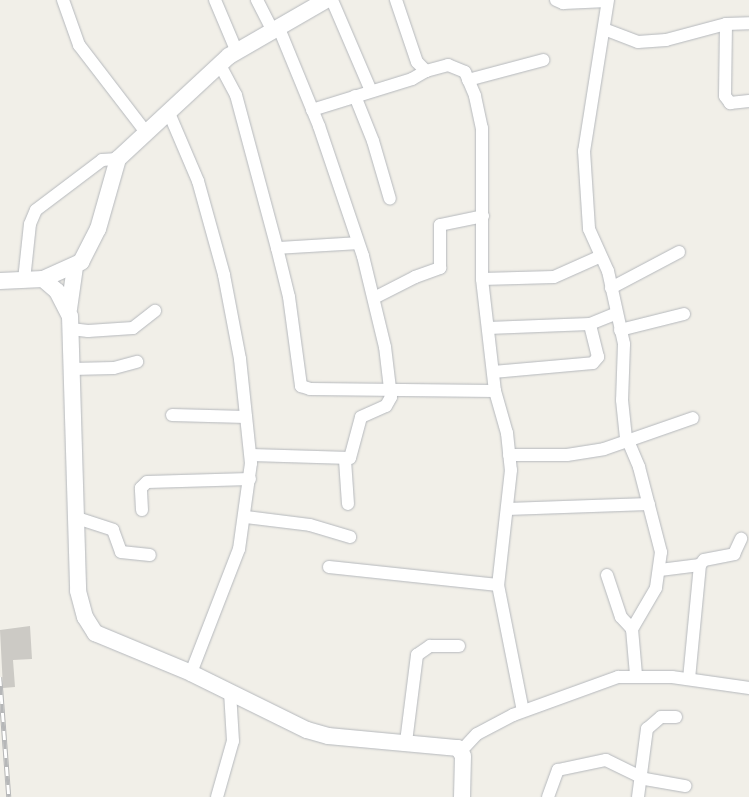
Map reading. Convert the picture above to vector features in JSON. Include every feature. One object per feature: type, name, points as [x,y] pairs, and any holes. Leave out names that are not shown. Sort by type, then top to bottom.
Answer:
[{"type":"street","points":[[63,0],[78,45],[145,131]]},
{"type":"street","points":[[215,0],[237,52]]},
{"type":"street","points":[[251,455],[345,460],[352,454],[361,417],[386,406],[391,390],[374,298],[358,243],[312,110],[275,28],[257,0]]},
{"type":"street","points":[[0,282],[43,279],[75,267],[85,257],[98,229],[118,159],[145,131],[169,113],[220,65],[237,52],[275,28],[326,0]]},
{"type":"street","points":[[332,0],[371,91]]},
{"type":"street","points":[[396,0],[418,62],[426,71]]},
{"type":"street","points":[[556,0],[564,4],[607,1],[604,29],[584,151],[589,229],[601,256],[611,288],[615,314],[625,352],[622,400],[627,444],[639,467],[660,545],[660,570],[656,588],[632,629],[636,675]]},
{"type":"street","points":[[604,29],[638,42],[666,40],[726,24],[749,23]]},
{"type":"street","points":[[726,24],[725,96],[730,103],[749,101]]},
{"type":"street","points":[[468,80],[543,60]]},
{"type":"street","points":[[220,65],[236,95],[277,248],[289,297],[301,386],[391,390],[495,392]]},
{"type":"street","points":[[312,110],[426,71],[454,65],[468,80],[482,128],[482,280],[495,392],[509,455],[507,509],[498,585],[523,711]]},
{"type":"street","points":[[355,96],[373,141],[390,199]]},
{"type":"street","points":[[169,113],[198,181],[224,275],[251,455],[246,517],[239,549],[191,673]]},
{"type":"street","points":[[24,280],[32,215],[98,162],[118,159]]},
{"type":"street","points":[[374,298],[440,268],[440,225],[483,216]]},
{"type":"street","points":[[277,248],[358,243]]},
{"type":"street","points":[[611,288],[679,252]]},
{"type":"street","points":[[482,280],[554,277],[601,256]]},
{"type":"street","points":[[75,267],[69,309],[71,329],[78,591],[88,623],[104,639],[138,649],[323,735],[406,742],[461,751]]},
{"type":"street","points":[[43,279],[69,309]]},
{"type":"street","points":[[71,329],[88,331],[133,328],[155,311]]},
{"type":"street","points":[[488,328],[590,324],[615,314]]},
{"type":"street","points":[[620,330],[684,314]]},
{"type":"street","points":[[493,372],[593,363],[598,357],[590,324]]},
{"type":"street","points":[[72,369],[114,368],[137,362]]},
{"type":"street","points":[[172,415],[246,417]]},
{"type":"street","points":[[509,455],[567,455],[627,444],[693,418]]},
{"type":"street","points":[[345,460],[348,504]]},
{"type":"street","points":[[142,510],[141,488],[147,482],[250,479]]},
{"type":"street","points":[[507,509],[649,504]]},
{"type":"street","points":[[246,517],[310,524],[350,537]]},
{"type":"street","points":[[77,518],[113,530],[121,552],[150,555]]},
{"type":"street","points":[[689,679],[700,565],[704,560],[734,554],[741,539]]},
{"type":"street","points":[[660,570],[700,565]]},
{"type":"street","points":[[329,567],[498,585]]},
{"type":"street","points":[[607,575],[624,623],[632,629]]},
{"type":"street","points":[[406,742],[417,655],[430,646],[459,646]]},
{"type":"street","points":[[462,797],[461,751],[478,734],[523,711],[600,683],[636,675],[689,679],[749,688]]},
{"type":"street","points":[[216,797],[234,741],[230,692]]},
{"type":"street","points":[[638,797],[649,724],[661,717],[676,717]]},
{"type":"street","points":[[548,797],[558,770],[566,766],[606,760],[640,777],[685,786]]},
{"type":"building","points":[[30,626],[32,659],[13,660],[15,687],[3,688],[0,630]]},
{"type":"railway","points":[[0,677],[9,797]]}]
